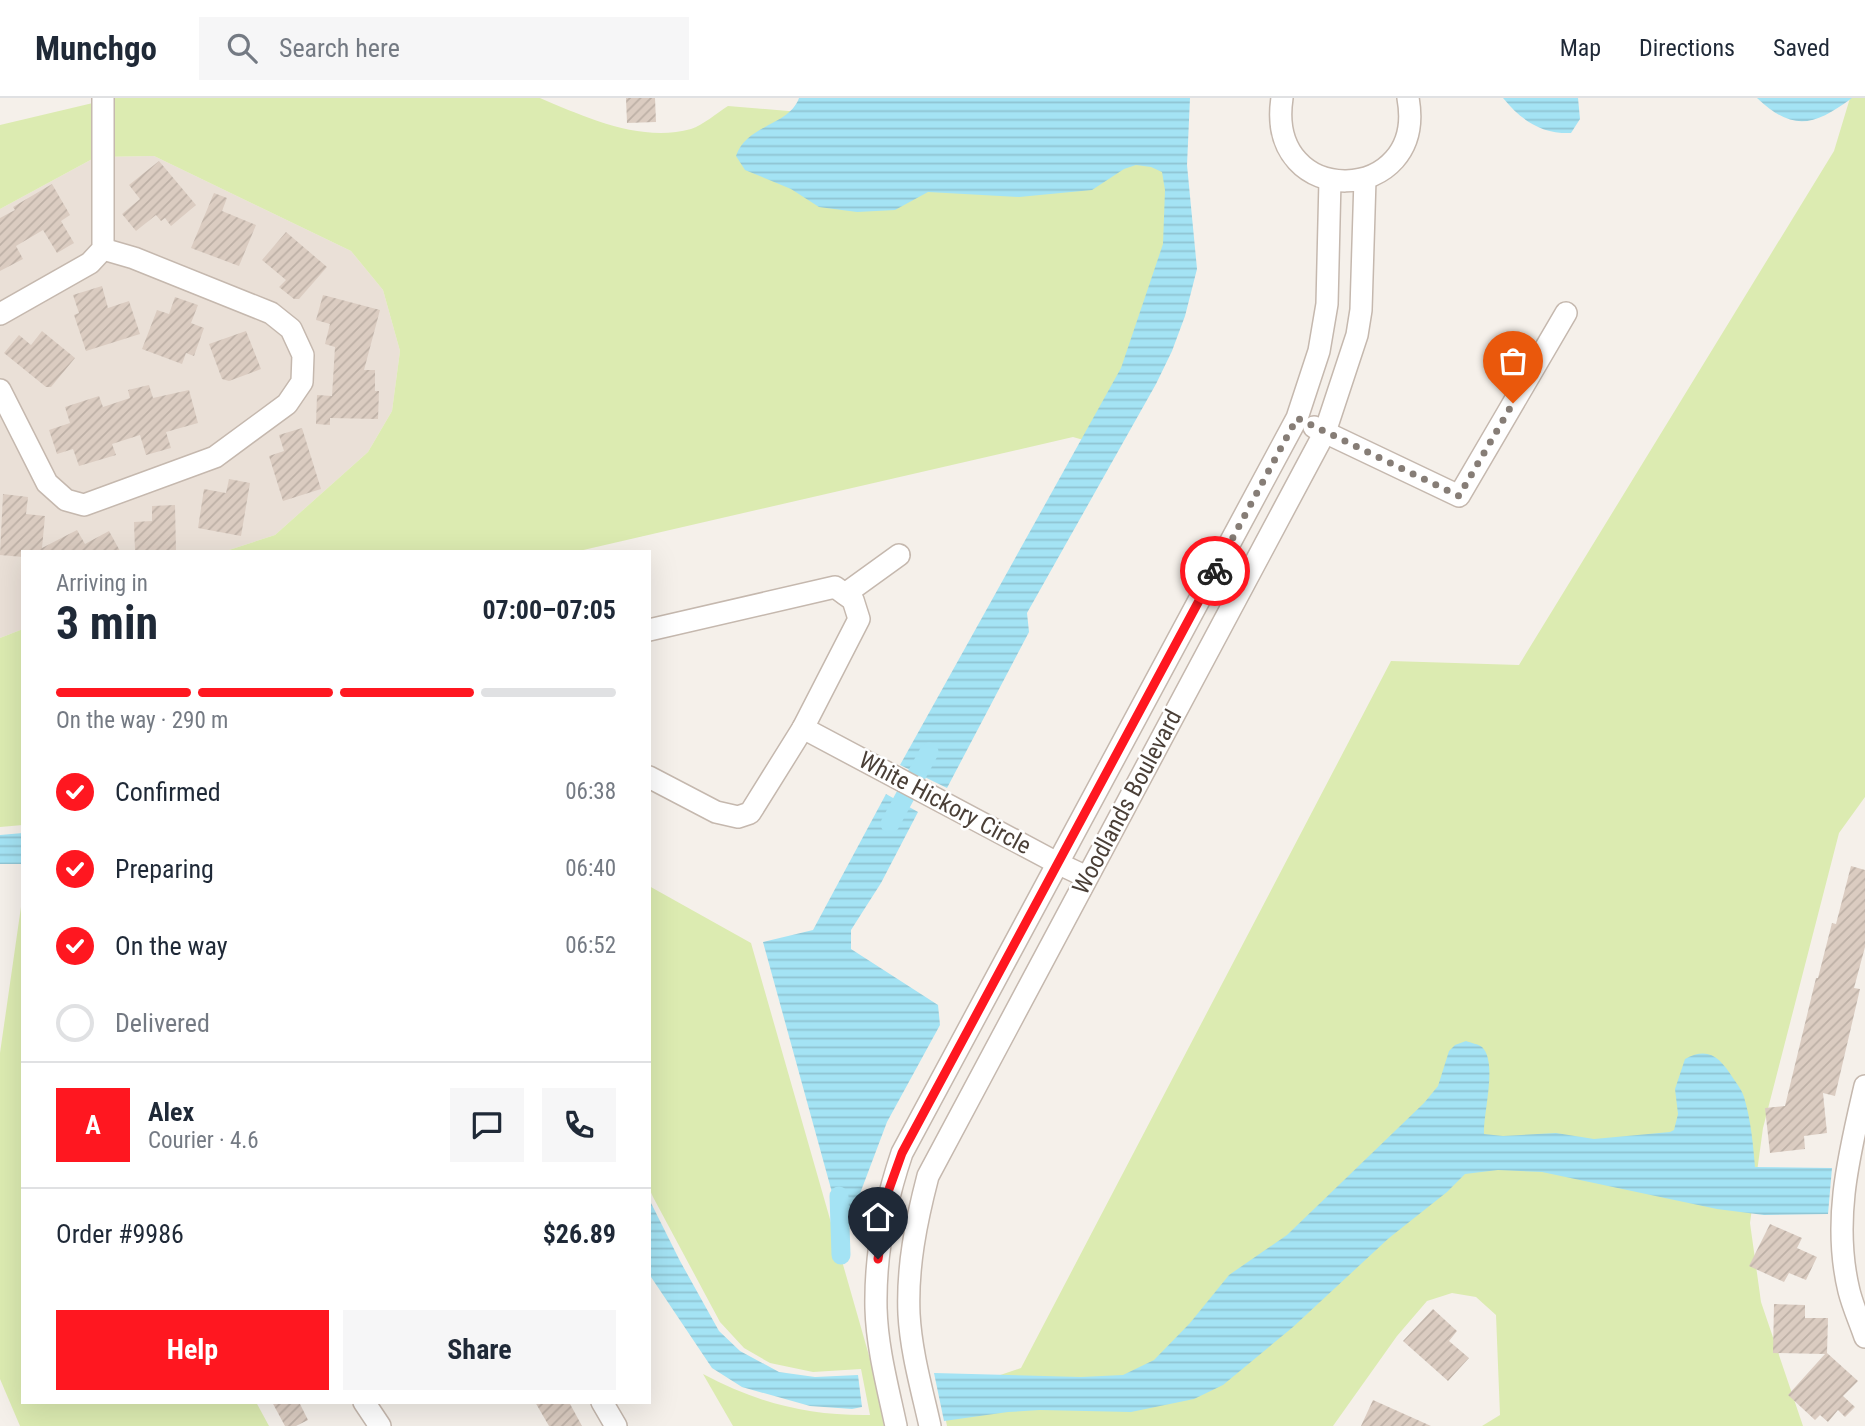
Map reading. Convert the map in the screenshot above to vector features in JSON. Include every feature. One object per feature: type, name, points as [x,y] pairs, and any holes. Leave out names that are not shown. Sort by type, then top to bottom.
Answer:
[{"type":"street","points":[[0,314],[90,264],[103,248],[103,98]]},
{"type":"street","points":[[1282,98],[1279,118],[1284,139],[1294,158],[1310,172],[1330,180],[1347,182],[1364,179],[1384,170],[1398,155],[1408,136],[1411,115],[1408,98]]},
{"type":"street","name":"Woodlands Boulevard","points":[[930,1426],[909,1316],[909,1273],[915,1226],[928,1176],[1325,432],[1357,335],[1361,310],[1364,179]]},
{"type":"street","name":"Woodlands Boulevard","points":[[896,1426],[883,1363],[876,1310],[878,1259],[888,1192],[902,1153],[1297,418],[1318,351],[1327,304],[1330,180]]},
{"type":"street","points":[[0,390],[47,482],[66,500],[84,505],[215,457],[287,404],[302,382],[303,355],[291,329],[271,313],[103,248]]},
{"type":"street","points":[[1297,418],[1459,496],[1566,313]]},
{"type":"street","points":[[845,594],[899,555]]},
{"type":"street","points":[[651,630],[835,587],[853,600],[859,619],[803,728],[750,813],[737,817],[716,812],[651,778]]},
{"type":"street","name":"White Hickory Circle","points":[[803,728],[1087,877]]},
{"type":"street","points":[[1865,1086],[1846,1169],[1840,1218],[1849,1291],[1865,1337]]},
{"type":"street","points":[[365,1404],[380,1426]]},
{"type":"street","points":[[602,1404],[616,1426]]},
{"type":"shaded area","points":[[154,156],[351,251],[383,290],[400,351],[392,411],[368,452],[275,535],[229,550],[21,550],[21,630],[0,638],[0,209],[96,157]]},
{"type":"green space","points":[[114,98],[540,98],[594,120],[653,133],[691,129],[728,106],[1166,143],[1181,232],[1094,443],[1073,437],[583,550],[229,550],[275,535],[368,452],[392,411],[400,351],[383,290],[351,251],[154,156],[96,157],[0,209],[0,125]]},
{"type":"green space","points":[[1850,98],[1865,98],[1865,797],[1839,833],[1763,1128],[1750,1223],[1761,1302],[1803,1426],[1482,1426],[1500,1415],[1496,1315],[1476,1297],[1452,1293],[1427,1301],[1397,1336],[1333,1426],[947,1426],[941,1395],[1021,1368],[1391,661],[1519,665],[1834,151]]},
{"type":"green space","points":[[21,630],[21,825],[0,827],[0,638]]},
{"type":"green space","points":[[651,887],[751,943],[872,1366],[884,1426],[733,1426],[703,1374],[743,1393],[784,1406],[826,1413],[870,1415],[861,1369],[813,1372],[770,1363],[744,1348],[720,1322],[653,1197]]},
{"type":"green space","points":[[21,907],[21,1404],[257,1404],[269,1426],[20,1426],[0,1379],[0,1053]]},
{"type":"water","points":[[799,98],[1190,98],[1187,165],[1197,269],[1185,316],[1156,384],[1027,613],[1029,632],[947,788],[900,765],[1121,368],[1163,244],[1165,190],[1162,172],[1136,165],[1124,169],[1092,190],[1019,197],[928,192],[895,210],[857,212],[819,207],[791,189],[745,170],[736,156],[749,137],[786,114]]},
{"type":"water","points":[[1503,98],[1578,98],[1580,119],[1571,133],[1550,131],[1532,124]]},
{"type":"water","points":[[1757,98],[1852,98],[1826,115],[1804,121],[1782,116]]},
{"type":"water","points":[[886,794],[918,812],[881,883],[851,930],[851,949],[938,1005],[940,1025],[887,1122],[844,1236],[763,942],[813,930]]},
{"type":"water","points":[[21,833],[21,864],[0,864],[0,835]]},
{"type":"water","points":[[1466,1041],[1482,1047],[1489,1064],[1484,1134],[1503,1136],[1556,1133],[1594,1139],[1670,1132],[1674,1130],[1678,1114],[1675,1089],[1685,1059],[1701,1054],[1713,1056],[1723,1065],[1743,1094],[1750,1123],[1755,1167],[1832,1168],[1828,1214],[1764,1215],[1717,1209],[1542,1172],[1498,1170],[1465,1174],[1447,1192],[1389,1238],[1293,1327],[1223,1385],[1194,1399],[1131,1412],[1040,1410],[944,1421],[934,1373],[1081,1377],[1123,1375],[1154,1360],[1190,1323],[1229,1275],[1287,1235],[1424,1103],[1438,1086],[1449,1051],[1455,1045]]},
{"type":"water","points":[[651,1203],[719,1331],[740,1351],[779,1372],[815,1377],[858,1375],[862,1407],[852,1409],[810,1406],[742,1387],[712,1368],[651,1277]]},
{"type":"building","points":[[626,98],[655,98],[656,122],[627,123]]},
{"type":"building","points":[[159,161],[196,205],[171,226],[165,218],[161,221],[156,215],[136,231],[122,214],[140,199],[129,185]]},
{"type":"building","points":[[52,184],[70,215],[61,221],[74,243],[57,253],[43,230],[16,246],[23,259],[0,271],[0,218]]},
{"type":"building","points":[[214,193],[227,198],[222,211],[256,225],[239,266],[191,248]]},
{"type":"building","points":[[286,232],[327,267],[299,299],[294,299],[279,287],[286,280],[262,260]]},
{"type":"building","points":[[102,286],[108,308],[129,301],[140,334],[86,351],[74,315],[79,313],[73,295]]},
{"type":"building","points":[[323,295],[380,310],[364,370],[375,370],[375,391],[379,391],[378,419],[330,418],[330,425],[316,424],[317,395],[332,396],[335,347],[325,344],[330,324],[316,320]]},
{"type":"building","points":[[175,297],[198,305],[191,323],[204,328],[194,356],[186,353],[182,364],[142,349],[157,310],[169,314]]},
{"type":"building","points":[[42,331],[75,358],[51,387],[46,387],[4,353],[19,335],[31,345]]},
{"type":"building","points":[[246,331],[261,369],[229,381],[222,379],[209,344]]},
{"type":"building","points":[[149,385],[153,398],[189,390],[198,423],[166,432],[171,448],[146,455],[140,435],[112,444],[116,455],[79,466],[73,449],[57,454],[49,430],[70,423],[65,407],[99,396],[103,407],[130,398],[128,390]]},
{"type":"building","points":[[302,428],[321,489],[283,501],[269,456],[284,451],[279,435]]},
{"type":"building","points":[[229,479],[250,483],[241,536],[198,528],[204,489],[226,493]]},
{"type":"building","points":[[3,494],[28,497],[26,514],[45,516],[42,548],[77,530],[85,544],[109,531],[119,550],[21,550],[21,557],[0,555]]},
{"type":"building","points":[[175,505],[176,550],[135,550],[134,522],[152,521],[152,506]]},
{"type":"building","points":[[1851,866],[1865,870],[1865,947],[1854,988],[1860,989],[1835,1096],[1823,1093],[1827,1133],[1804,1136],[1805,1149],[1770,1153],[1765,1108],[1785,1106],[1816,978],[1832,923],[1836,924]]},
{"type":"building","points":[[1770,1224],[1802,1238],[1797,1248],[1817,1257],[1806,1280],[1789,1273],[1784,1282],[1749,1266]]},
{"type":"building","points":[[1774,1304],[1805,1305],[1805,1318],[1828,1318],[1827,1353],[1858,1381],[1843,1396],[1855,1407],[1845,1417],[1838,1410],[1828,1422],[1820,1415],[1815,1420],[1788,1395],[1825,1354],[1773,1353]]},
{"type":"building","points":[[1433,1309],[1457,1331],[1449,1341],[1469,1358],[1448,1381],[1403,1341]]},
{"type":"building","points":[[1373,1400],[1431,1426],[1361,1426]]},
{"type":"building","points":[[273,1404],[300,1404],[308,1420],[296,1426],[285,1426]]},
{"type":"building","points":[[536,1404],[570,1404],[582,1426],[549,1426]]},
{"type":"waterway","points":[[890,824],[929,752]]},
{"type":"waterway","points":[[839,1196],[841,1255]]},
{"type":"way so far","points":[[1215,571],[1297,418],[1459,496],[1513,403]]},
{"type":"route","points":[[878,1259],[888,1192],[902,1153],[1215,571]]}]
